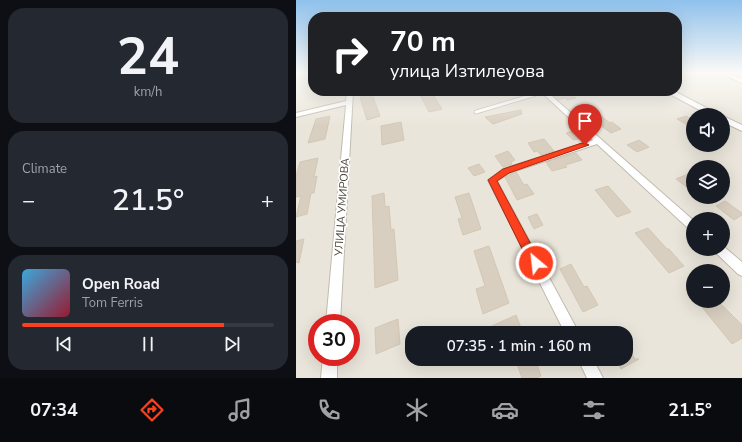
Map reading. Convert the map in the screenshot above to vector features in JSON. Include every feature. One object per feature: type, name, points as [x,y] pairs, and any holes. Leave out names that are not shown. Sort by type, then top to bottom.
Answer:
[{"type":"street","name":"УЛИЦА УМИРОВА","points":[[334,314],[350,96]]},
{"type":"street","points":[[548,96],[686,220]]},
{"type":"street","points":[[678,96],[702,108]]},
{"type":"street","points":[[296,115],[350,102]]},
{"type":"street","points":[[730,122],[742,128]]},
{"type":"street","points":[[568,326],[492,180],[506,171],[598,141]]},
{"type":"street","points":[[727,256],[742,270]]},
{"type":"street","points":[[329,378],[330,366]]},
{"type":"street","points":[[589,366],[595,378]]},
{"type":"lane","points":[[476,112],[527,96]]},
{"type":"shaded area","points":[[296,91],[308,91],[308,96],[682,96],[682,91],[742,91],[742,378],[296,378]]},
{"type":"building","points":[[373,96],[380,116],[367,120],[360,97]]},
{"type":"building","points":[[421,96],[434,96],[442,109],[429,112]]},
{"type":"building","points":[[554,96],[573,96],[576,98],[567,100],[565,98],[558,100]]},
{"type":"building","points":[[521,110],[522,114],[493,124],[485,117]]},
{"type":"building","points":[[598,114],[621,129],[611,133],[589,117]]},
{"type":"building","points":[[330,116],[325,139],[308,143],[316,119]]},
{"type":"building","points":[[686,116],[686,124],[677,119]]},
{"type":"building","points":[[401,122],[404,140],[382,145],[381,126]]},
{"type":"building","points":[[579,129],[587,137],[573,140],[566,133]]},
{"type":"building","points":[[544,139],[554,151],[541,155],[537,151],[534,152],[528,143]]},
{"type":"building","points":[[639,140],[649,147],[637,152],[627,145]]},
{"type":"building","points":[[508,151],[515,160],[511,162],[512,164],[503,167],[495,156]]},
{"type":"building","points":[[576,153],[582,160],[565,165],[567,167],[552,171],[546,162]]},
{"type":"building","points":[[318,158],[314,177],[317,176],[314,193],[311,193],[307,214],[296,217],[301,196],[296,197],[296,176],[300,162]]},
{"type":"building","points":[[479,164],[485,172],[474,176],[468,168]]},
{"type":"building","points":[[516,172],[524,185],[527,184],[534,194],[517,200],[505,177]]},
{"type":"building","points":[[686,175],[686,186],[676,179]]},
{"type":"building","points":[[608,186],[631,212],[617,217],[595,190]]},
{"type":"building","points":[[384,193],[385,207],[389,206],[391,230],[394,229],[398,280],[375,288],[372,196]]},
{"type":"building","points":[[469,193],[481,229],[463,235],[458,219],[462,218],[455,197]]},
{"type":"building","points":[[720,204],[729,204],[742,213],[742,215],[734,220],[730,217],[730,212],[724,212],[716,206]]},
{"type":"building","points":[[537,214],[543,225],[534,229],[528,217]]},
{"type":"building","points":[[648,228],[684,266],[669,273],[635,233]]},
{"type":"building","points":[[304,239],[299,263],[296,262],[296,241]]},
{"type":"building","points":[[489,246],[509,303],[483,314],[476,289],[485,286],[474,251]]},
{"type":"building","points":[[571,264],[584,287],[587,286],[598,305],[583,312],[560,269]]},
{"type":"building","points":[[703,308],[725,308],[742,325],[742,338],[732,344]]},
{"type":"building","points":[[516,315],[520,326],[492,326]]},
{"type":"building","points":[[398,319],[400,344],[376,354],[375,328]]},
{"type":"building","points":[[633,356],[635,359],[639,359],[633,362]]},
{"type":"building","points":[[518,366],[537,366],[541,376],[536,378],[522,378]]},
{"type":"building","points":[[620,366],[626,366],[621,369]]},
{"type":"route","points":[[536,263],[492,180],[506,171],[585,145]]}]
